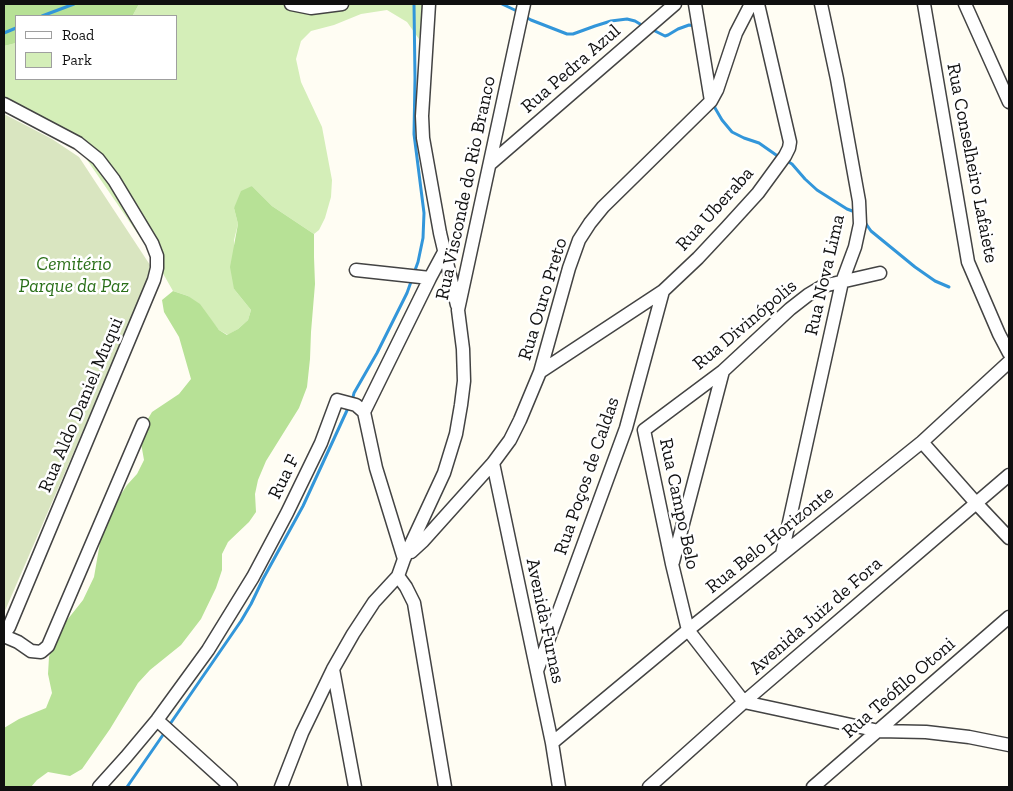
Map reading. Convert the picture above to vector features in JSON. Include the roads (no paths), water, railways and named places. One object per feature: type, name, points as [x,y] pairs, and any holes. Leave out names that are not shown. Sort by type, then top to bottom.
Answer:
[{"type":"street","points":[[291,4],[311,8],[342,4]]},
{"type":"street","points":[[429,4],[422,116],[423,138],[444,252],[458,310]]},
{"type":"street","name":"Rua Visconde do Rio Branco","points":[[281,787],[302,733],[333,669],[374,602],[398,576],[444,473],[456,434],[464,381],[463,349],[458,310],[524,4]]},
{"type":"street","name":"Rua Pedra Azul","points":[[490,164],[675,4]]},
{"type":"street","points":[[694,4],[711,101]]},
{"type":"street","name":"Rua Ouro Preto","points":[[404,559],[493,463],[510,440],[540,372],[569,268],[579,240],[603,207],[711,101],[717,90],[736,33],[751,4]]},
{"type":"street","name":"Rua Uberaba","points":[[540,372],[663,290],[704,252],[758,193],[789,148],[790,142],[758,4]]},
{"type":"street","name":"Rua Nova Lima","points":[[782,554],[842,282],[855,247],[860,224],[859,201],[837,79],[821,4]]},
{"type":"street","name":"Rua Conselheiro Lafaiete","points":[[924,4],[968,262],[1009,354]]},
{"type":"street","points":[[965,4],[1009,102]]},
{"type":"street","name":"Rua Aldo Daniel Muqui","points":[[4,104],[78,144],[98,159],[114,180],[152,243],[157,256],[157,268],[154,280],[4,635]]},
{"type":"street","points":[[404,559],[376,468],[364,412],[444,252]]},
{"type":"street","points":[[356,270],[430,278]]},
{"type":"street","name":"Rua Divinópolis","points":[[644,430],[723,371],[790,309],[808,295],[823,286],[880,273]]},
{"type":"street","name":"Rua Poços de Caldas","points":[[537,671],[626,428],[663,290]]},
{"type":"street","name":"Rua Belo Horizonte","points":[[552,743],[688,630],[922,442],[1009,362]]},
{"type":"street","points":[[672,564],[723,371]]},
{"type":"street","name":"Rua F","points":[[156,720],[208,650],[253,577],[288,513],[321,443],[337,400],[356,405],[364,412]]},
{"type":"street","points":[[4,635],[31,651],[41,652],[48,646],[143,424]]},
{"type":"street","name":"Rua Campo Belo","points":[[626,428],[644,430],[688,630],[744,702]]},
{"type":"street","points":[[922,442],[1009,538]]},
{"type":"street","name":"Avenida Furnas","points":[[493,463],[552,743],[559,787]]},
{"type":"street","name":"Avenida Juiz de Fora","points":[[649,787],[744,702],[1009,475]]},
{"type":"street","points":[[398,576],[414,603],[445,787]]},
{"type":"street","name":"Rua Teófilo Otoni","points":[[813,787],[1009,617]]},
{"type":"street","points":[[333,669],[355,787]]},
{"type":"street","points":[[744,702],[879,731],[926,732],[969,737],[1009,745]]},
{"type":"street","points":[[99,787],[156,720],[230,787]]},
{"type":"waterway","points":[[45,15],[74,4]]},
{"type":"waterway","points":[[414,4],[414,134],[424,213],[423,238],[414,273]]},
{"type":"waterway","points":[[502,4],[519,12]]},
{"type":"waterway","points":[[524,16],[567,34],[573,34],[611,21],[627,19],[645,27]]},
{"type":"waterway","points":[[651,29],[665,36],[689,25],[695,26]]},
{"type":"waterway","points":[[4,33],[15,28]]},
{"type":"waterway","points":[[714,102],[715,108],[722,120],[732,132],[759,143],[779,157]]},
{"type":"waterway","points":[[787,161],[817,190],[855,212]]},
{"type":"waterway","points":[[864,221],[871,231],[915,267],[935,281],[949,287]]},
{"type":"waterway","points":[[352,401],[354,393],[377,353],[412,279]]},
{"type":"waterway","points":[[168,727],[251,604],[303,506],[349,406]]},
{"type":"waterway","points":[[127,787],[165,732]]},
{"type":"park label","name":"Cemitério Parque da Paz","points":[[74,276]]}]
